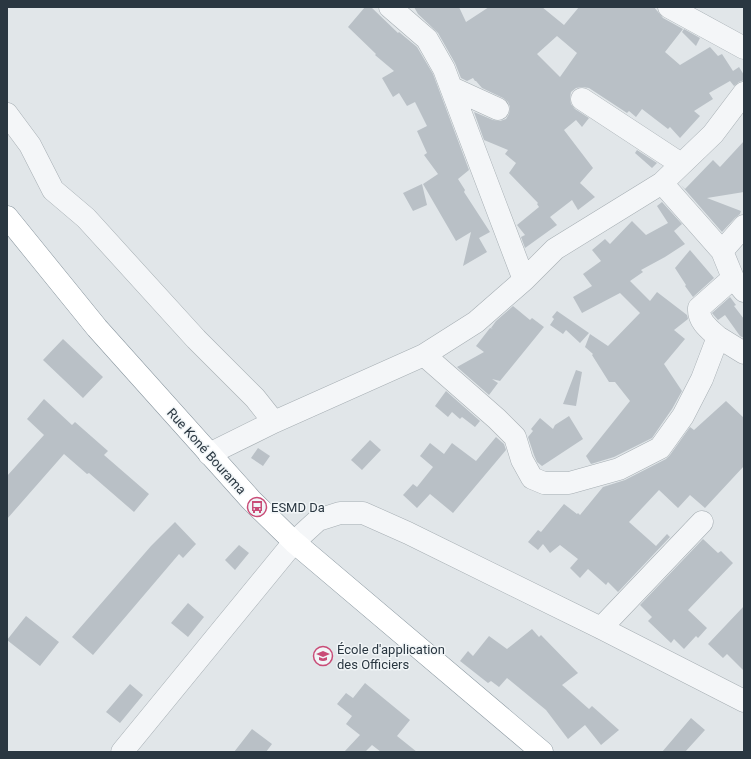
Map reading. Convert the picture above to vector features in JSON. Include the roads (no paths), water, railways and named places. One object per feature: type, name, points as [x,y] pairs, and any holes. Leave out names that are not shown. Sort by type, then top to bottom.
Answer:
[{"type":"highway","name":"Rue Koné Bourama","points":[[7,217],[97,328],[251,500],[294,542],[542,752]]},
{"type":"street","points":[[390,7],[427,39],[444,69],[524,280]]},
{"type":"street","points":[[669,7],[744,48]]},
{"type":"street","points":[[452,88],[498,109]]},
{"type":"street","points":[[209,454],[274,422],[424,355],[476,322],[524,280],[555,249],[662,183],[680,164],[713,134],[744,93]]},
{"type":"street","points":[[582,99],[680,164]]},
{"type":"street","points":[[7,114],[30,145],[53,190],[86,218],[186,328],[255,398],[274,422]]},
{"type":"street","points":[[662,183],[722,251],[738,284],[699,308],[699,315],[702,321],[718,337],[744,353]]},
{"type":"street","points":[[722,251],[744,226]]},
{"type":"street","points":[[424,355],[497,419],[515,437],[522,460],[532,478],[544,483],[569,483],[619,469],[660,448],[684,416],[702,379],[718,337]]},
{"type":"street","points":[[122,752],[294,542],[318,520],[340,513],[363,513],[408,533],[744,701]]},
{"type":"street","points":[[600,628],[702,522]]},
{"type":"place","name":"ESMD Da","points":[[257,507]]},
{"type":"place","name":"École d'application des Officiers","points":[[323,656]]}]
